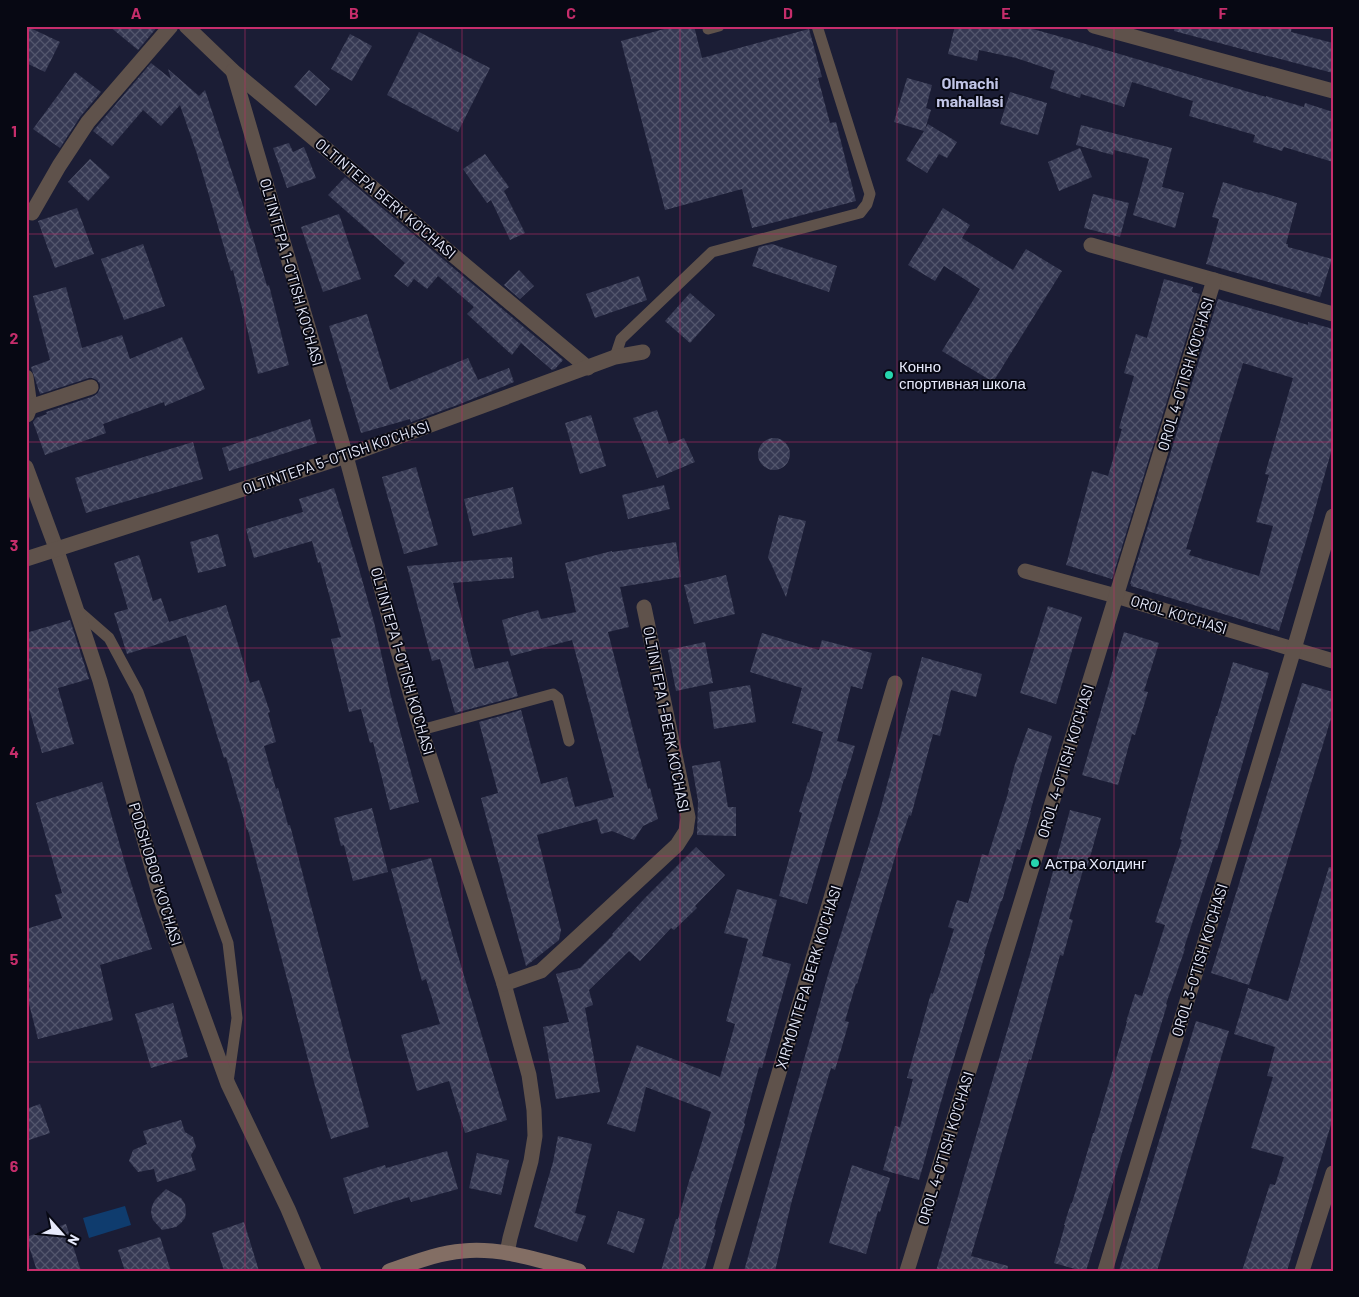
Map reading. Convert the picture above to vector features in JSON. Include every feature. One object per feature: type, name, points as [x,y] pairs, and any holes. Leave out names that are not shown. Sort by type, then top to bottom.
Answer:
[{"type":"street","points":[[32,213],[59,166],[88,122],[170,26]]},
{"type":"street","name":"OLTINTEPA BERK KO'CHASI","points":[[186,26],[233,71],[588,368]]},
{"type":"street","points":[[1094,26],[1333,92]]},
{"type":"street","name":"OLTINTEPA 1-O'TISH KO'CHASI","points":[[233,71],[346,456],[421,730],[504,984],[529,1075],[534,1110],[535,1136],[531,1160],[507,1253]]},
{"type":"street","points":[[1091,245],[1333,314]]},
{"type":"street","name":"OROL 4-O'TISH KO'CHASI","points":[[907,1271],[1214,280]]},
{"type":"street","name":"OLTINTEPA 5-O'TISH KO'CHASI","points":[[26,559],[346,456],[615,357],[643,352]]},
{"type":"street","points":[[26,378],[28,412],[91,386]]},
{"type":"street","name":"PODSHOBOG' KO'CHASI","points":[[26,467],[56,548],[100,681],[161,900],[228,1084],[288,1209],[314,1271]]},
{"type":"street","name":"OROL 3-O'TISH KO'CHASI","points":[[1105,1271],[1333,516]]},
{"type":"street","name":"OROL KO'CHASI","points":[[1025,571],[1116,596],[1333,661]]},
{"type":"street","name":"OLTINTEPA 1-BERK KO'CHASI","points":[[504,984],[540,971],[677,845],[686,831],[688,817],[644,607]]},
{"type":"street","name":"XIRMONTEPA BERK KO'CHASI","points":[[720,1271],[896,683]]},
{"type":"street","points":[[1302,1271],[1333,1173]]},
{"type":"street","points":[[389,1271],[431,1257],[463,1250],[507,1253],[579,1271]]},
{"type":"lane","points":[[615,357],[621,339],[712,252],[860,213],[867,204],[870,194],[818,26]]},
{"type":"lane","points":[[76,609],[109,638],[138,692],[228,944],[237,1018],[228,1084]]},
{"type":"lane","points":[[421,730],[553,694],[558,698],[569,741]]},
{"type":"water","points":[[125,1206],[131,1225],[89,1238],[83,1218]]},
{"type":"building","points":[[26,26],[60,42],[45,72],[26,63]]},
{"type":"building","points":[[109,26],[158,26],[138,50]]},
{"type":"building","points":[[675,26],[694,26],[702,58],[809,29],[822,77],[818,78],[830,123],[836,122],[856,201],[752,228],[742,189],[665,210],[621,41]]},
{"type":"building","points":[[955,26],[1022,26],[1266,97],[1304,107],[1305,103],[1333,112],[1333,162],[1284,147],[1282,151],[1253,142],[1255,135],[1189,116],[1193,101],[1132,82],[1124,107],[1081,94],[1080,98],[1050,88],[1055,71],[1016,58],[979,50],[977,61],[948,54]]},
{"type":"building","points":[[1175,26],[1292,26],[1291,32],[1333,43],[1333,73],[1174,31]]},
{"type":"building","points":[[419,32],[490,68],[458,132],[387,95]]},
{"type":"building","points":[[350,34],[372,46],[352,81],[331,69]]},
{"type":"building","points":[[151,63],[171,79],[168,69],[199,96],[205,90],[249,224],[267,286],[269,285],[289,365],[258,374],[233,270],[231,271],[197,154],[180,105],[161,126],[143,110],[112,146],[93,131]]},
{"type":"building","points":[[309,70],[330,89],[316,106],[294,87]]},
{"type":"building","points":[[75,72],[101,92],[80,117],[60,148],[33,129]]},
{"type":"building","points":[[907,78],[932,85],[926,108],[931,110],[925,129],[928,124],[957,142],[947,158],[939,154],[927,173],[906,160],[924,131],[894,122]]},
{"type":"building","points":[[1010,92],[1047,103],[1038,135],[1000,124]]},
{"type":"building","points":[[1081,125],[1172,148],[1162,187],[1184,193],[1175,228],[1133,215],[1149,159],[1114,150],[1113,155],[1076,145]]},
{"type":"building","points":[[289,143],[293,152],[304,147],[316,178],[287,188],[273,148]]},
{"type":"building","points":[[1080,148],[1092,177],[1059,191],[1048,162]]},
{"type":"building","points":[[485,154],[509,187],[504,191],[525,233],[510,240],[491,200],[487,203],[463,169]]},
{"type":"building","points":[[90,159],[110,177],[88,201],[68,182]]},
{"type":"building","points":[[345,177],[563,360],[552,370],[521,343],[512,355],[467,314],[474,307],[438,276],[427,289],[414,279],[408,287],[394,276],[405,263],[328,195]]},
{"type":"building","points":[[1223,182],[1297,203],[1286,244],[1288,244],[1288,247],[1332,259],[1320,297],[1206,264],[1219,219],[1212,217]]},
{"type":"building","points":[[1093,194],[1129,203],[1120,237],[1084,228]]},
{"type":"building","points":[[77,208],[94,254],[55,268],[38,221]]},
{"type":"building","points":[[943,208],[970,225],[962,238],[1013,270],[1026,249],[1062,271],[993,382],[942,351],[980,289],[944,266],[935,281],[908,265]]},
{"type":"building","points":[[339,214],[361,279],[323,292],[301,227]]},
{"type":"building","points":[[143,244],[165,306],[124,320],[101,259]]},
{"type":"building","points":[[772,244],[837,266],[829,292],[752,266],[759,247]]},
{"type":"building","points":[[519,270],[534,286],[520,299],[504,285]]},
{"type":"building","points":[[639,276],[647,300],[595,318],[586,294]]},
{"type":"building","points":[[1164,279],[1193,287],[1192,292],[1200,294],[1112,579],[1066,565],[1092,471],[1108,476],[1122,429],[1119,428],[1134,376],[1124,373],[1136,334],[1147,338]]},
{"type":"building","points":[[66,287],[82,348],[122,335],[130,359],[182,337],[205,389],[165,406],[164,402],[103,424],[106,433],[45,455],[33,422],[36,418],[47,414],[46,412],[94,396],[100,388],[97,380],[89,378],[40,394],[31,367],[50,360],[33,296]]},
{"type":"building","points":[[690,293],[715,315],[690,343],[665,321]]},
{"type":"building","points":[[1218,299],[1308,325],[1308,322],[1333,329],[1333,445],[1279,631],[1131,586],[1130,584]],"holes":[[[1243,363],[1293,378],[1265,474],[1269,475],[1256,522],[1273,526],[1259,576],[1189,555],[1191,550],[1186,549]]]},
{"type":"building","points":[[367,314],[390,390],[468,358],[478,380],[509,368],[514,382],[411,422],[410,419],[361,433],[329,326]]},
{"type":"building","points":[[657,410],[669,444],[684,438],[695,462],[657,478],[633,418]]},
{"type":"building","points":[[591,415],[606,466],[580,474],[565,423]]},
{"type":"building","points":[[310,419],[317,443],[229,471],[222,448]]},
{"type":"building","points":[[774,438],[786,442],[790,454],[786,466],[774,470],[762,466],[758,454],[762,442]]},
{"type":"building","points":[[193,442],[203,479],[86,513],[75,478]]},
{"type":"building","points":[[416,467],[438,545],[404,554],[382,477]]},
{"type":"building","points":[[664,485],[670,509],[628,519],[622,495]]},
{"type":"building","points":[[513,487],[522,524],[473,536],[464,499]]},
{"type":"building","points":[[334,488],[374,622],[392,701],[419,802],[390,810],[373,742],[370,743],[361,709],[349,712],[331,639],[341,637],[320,562],[318,563],[312,541],[254,558],[246,529],[303,512],[299,499]]},
{"type":"building","points":[[779,515],[806,521],[786,597],[768,557]]},
{"type":"building","points":[[218,534],[226,566],[198,573],[190,542]]},
{"type":"building","points":[[676,542],[681,577],[620,587],[629,627],[608,632],[648,789],[650,788],[658,819],[643,826],[634,840],[612,831],[601,834],[597,819],[537,835],[561,930],[559,940],[526,966],[481,798],[498,793],[479,722],[521,710],[541,784],[567,777],[575,807],[614,797],[572,640],[511,656],[502,620],[538,610],[541,619],[576,612],[565,563],[612,551]]},
{"type":"building","points":[[139,555],[153,601],[161,598],[169,622],[226,605],[250,683],[259,680],[270,712],[268,713],[276,742],[264,746],[276,789],[278,788],[288,825],[290,825],[369,1127],[331,1139],[315,1086],[248,830],[186,635],[127,654],[114,613],[128,609],[114,563]]},
{"type":"building","points":[[512,557],[514,578],[453,583],[475,669],[508,661],[518,696],[455,713],[440,659],[432,661],[407,566]]},
{"type":"building","points":[[726,575],[735,614],[694,624],[684,585]]},
{"type":"building","points":[[1048,606],[1082,617],[1056,704],[1020,693]]},
{"type":"building","points":[[70,620],[89,679],[58,688],[74,744],[42,753],[26,698],[26,633]]},
{"type":"building","points":[[1124,632],[1159,643],[1144,691],[1148,692],[1135,735],[1132,734],[1118,785],[1082,775]]},
{"type":"building","points":[[762,633],[819,650],[822,640],[872,653],[862,689],[851,686],[837,741],[855,746],[807,904],[779,896],[802,813],[799,812],[823,732],[792,723],[802,688],[750,672]]},
{"type":"building","points":[[705,642],[713,683],[676,691],[668,650]]},
{"type":"building","points":[[922,657],[982,674],[976,697],[951,690],[940,736],[933,734],[911,816],[909,815],[896,854],[856,983],[845,1021],[849,1022],[835,1070],[831,1068],[812,1131],[792,1200],[775,1271],[744,1271],[828,975],[881,807]]},
{"type":"building","points":[[1233,662],[1269,673],[1217,850],[1166,1004],[1086,1271],[1082,1271],[1054,1263],[1135,994],[1142,996],[1165,925],[1155,922],[1182,840],[1180,839],[1192,797]]},
{"type":"building","points":[[1302,683],[1333,692],[1333,712],[1249,985],[1211,973]]},
{"type":"building","points":[[750,685],[756,722],[714,729],[709,692]]},
{"type":"building","points":[[1028,728],[1052,736],[1020,850],[1017,849],[984,954],[919,1180],[883,1170],[895,1126],[900,1127],[913,1079],[907,1078],[931,993],[933,994],[954,929],[948,927],[957,900],[968,903],[982,854],[988,856],[1009,790],[1015,764]]},
{"type":"building","points":[[720,761],[728,807],[736,807],[736,836],[697,835],[698,801],[692,766]]},
{"type":"building","points":[[102,782],[152,949],[100,965],[113,1020],[38,1039],[26,992],[26,988],[30,987],[26,974],[26,929],[62,918],[55,895],[62,893],[36,803]]},
{"type":"building","points":[[372,808],[388,872],[353,881],[344,845],[341,846],[334,818]]},
{"type":"building","points":[[1070,810],[1101,818],[1086,871],[1083,870],[1069,919],[1073,920],[1063,956],[1060,955],[1031,1060],[1029,1059],[971,1256],[1008,1266],[1007,1271],[936,1271],[1032,947]]},
{"type":"building","points":[[696,847],[725,875],[695,906],[697,908],[674,930],[671,928],[640,961],[629,951],[589,990],[593,1005],[585,1008],[600,1092],[556,1099],[543,1027],[569,1022],[556,974],[580,968],[613,935],[644,899]]},
{"type":"building","points":[[431,858],[507,1120],[465,1133],[449,1081],[417,1091],[401,1035],[440,1024],[426,979],[422,981],[391,869]]},
{"type":"building","points":[[1329,867],[1333,867],[1333,1118],[1287,1271],[1242,1271],[1270,1184],[1275,1185],[1284,1157],[1251,1148],[1273,1077],[1267,1076],[1275,1047],[1234,1034],[1248,988],[1288,1001]]},
{"type":"building","points":[[737,889],[777,900],[762,956],[791,964],[762,1068],[759,1067],[704,1271],[661,1271],[711,1112],[646,1087],[635,1132],[607,1124],[637,1045],[720,1077],[735,1024],[726,1021],[748,939],[724,933]]},
{"type":"building","points":[[173,1003],[188,1057],[151,1068],[135,1014]]},
{"type":"building","points":[[1196,1021],[1229,1031],[1157,1271],[1119,1271]]},
{"type":"building","points":[[40,1104],[50,1133],[26,1141],[26,1109]]},
{"type":"building","points":[[181,1120],[185,1132],[193,1137],[196,1147],[191,1155],[196,1170],[157,1182],[154,1169],[138,1172],[129,1161],[133,1150],[147,1144],[143,1131]]},
{"type":"building","points":[[558,1136],[592,1144],[575,1213],[586,1216],[577,1242],[534,1227],[553,1162]]},
{"type":"building","points":[[447,1151],[458,1189],[411,1202],[409,1197],[354,1214],[343,1178],[385,1165],[386,1168]]},
{"type":"building","points":[[477,1153],[509,1160],[501,1195],[469,1188]]},
{"type":"building","points":[[852,1165],[890,1178],[880,1212],[878,1211],[866,1254],[829,1243]]},
{"type":"building","points":[[166,1189],[181,1198],[185,1204],[186,1212],[185,1218],[176,1227],[162,1230],[153,1220],[151,1213],[155,1200]]},
{"type":"building","points":[[618,1211],[645,1219],[634,1253],[607,1244]]},
{"type":"building","points":[[244,1222],[259,1271],[224,1271],[212,1233]]},
{"type":"building","points":[[66,1224],[81,1271],[37,1271],[26,1237]]},
{"type":"building","points":[[160,1237],[171,1271],[125,1271],[118,1250]]},
{"type":"place","name":"Конно спортивная школа","points":[[889,375]]},
{"type":"place","name":"Астра Холдинг","points":[[1035,863]]},
{"type":"district","name":"Olmachi mahallasi","points":[[970,91]]}]
